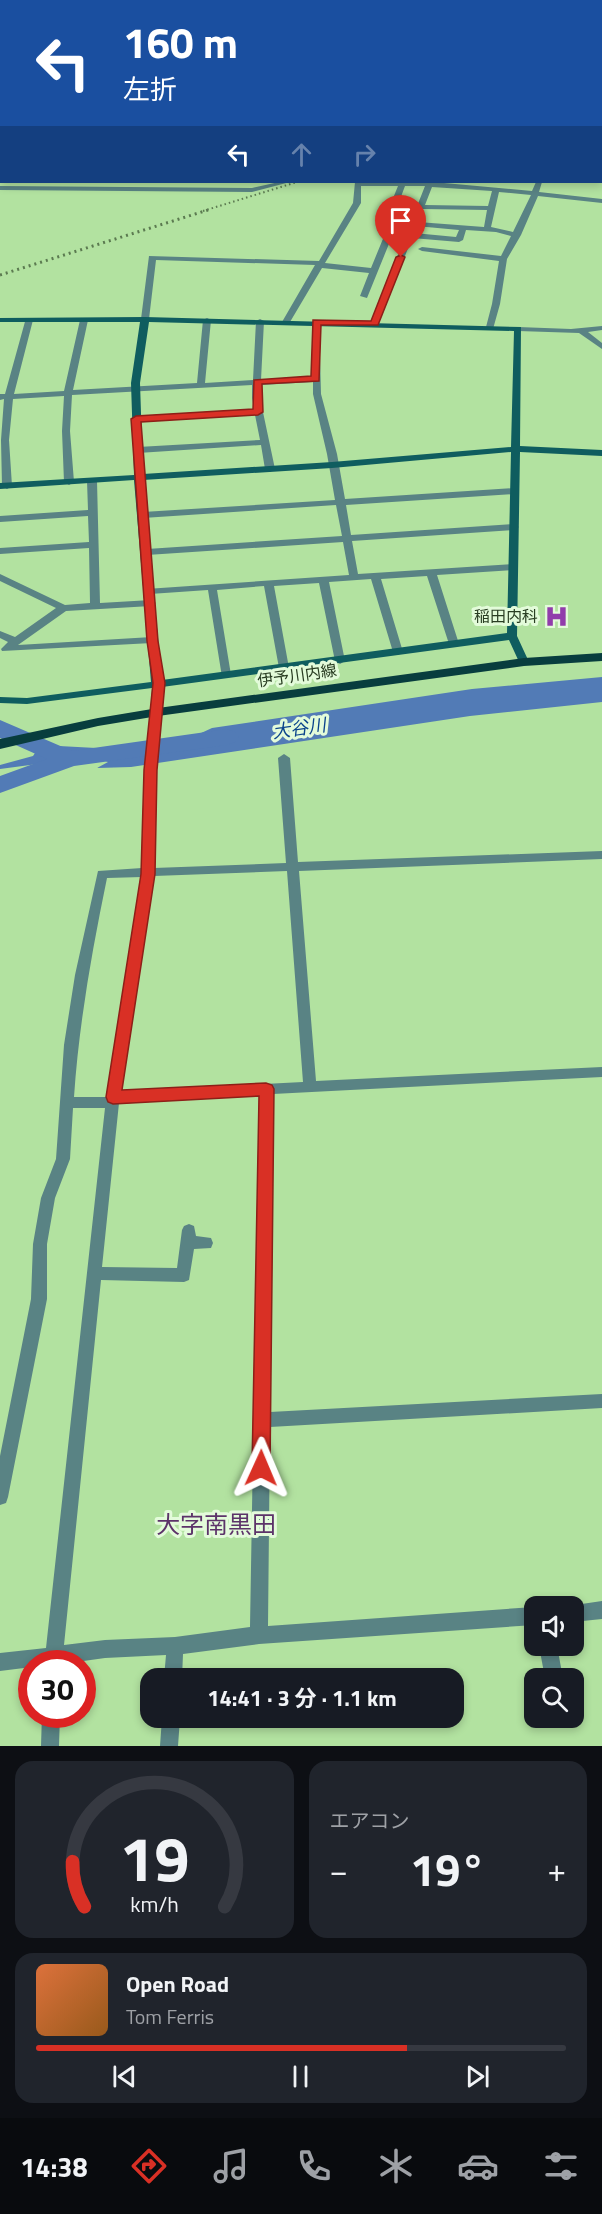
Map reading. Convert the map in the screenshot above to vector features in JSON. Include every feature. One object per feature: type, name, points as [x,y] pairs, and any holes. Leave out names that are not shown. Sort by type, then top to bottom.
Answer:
[{"type":"main road","name":"伊予川内線","points":[[0,744],[66,729],[157,718],[524,662],[602,657]]},
{"type":"street","points":[[0,188],[146,185],[252,190],[282,183]]},
{"type":"street","points":[[286,322],[357,203],[359,183],[475,184],[496,189],[602,201]]},
{"type":"street","points":[[389,218],[403,183]]},
{"type":"street","points":[[375,323],[430,183]]},
{"type":"street","points":[[490,327],[503,259],[517,235],[539,183]]},
{"type":"street","points":[[487,229],[491,215],[489,208],[496,189]]},
{"type":"street","points":[[420,207],[489,208]]},
{"type":"street","points":[[414,224],[487,229],[517,235]]},
{"type":"street","points":[[409,236],[459,240],[463,228]]},
{"type":"street","points":[[364,296],[390,229]]},
{"type":"street","points":[[422,249],[503,259]]},
{"type":"street","points":[[55,1650],[113,1100],[148,874],[151,770],[159,683],[152,640],[135,389],[152,258],[319,264],[374,271]]},
{"type":"street","points":[[0,320],[145,319],[375,323],[518,329],[602,328]]},
{"type":"street","points":[[29,320],[4,397],[3,486],[332,465],[517,449],[602,453]]},
{"type":"street","points":[[69,482],[66,431],[68,394],[84,320]]},
{"type":"street","points":[[201,385],[207,320]]},
{"type":"street","points":[[260,321],[258,412],[270,469]]},
{"type":"street","points":[[316,322],[317,394],[332,454],[332,465],[354,577]]},
{"type":"street","points":[[518,329],[512,636],[524,662]]},
{"type":"street","points":[[581,330],[602,347]]},
{"type":"street","points":[[4,397],[316,379]]},
{"type":"street","points":[[136,419],[258,412]]},
{"type":"street","points":[[138,450],[264,442]]},
{"type":"street","points":[[92,481],[95,606]]},
{"type":"street","points":[[143,515],[514,491]]},
{"type":"street","points":[[0,519],[93,513]]},
{"type":"street","points":[[147,552],[514,527]]},
{"type":"street","points":[[0,551],[93,545]]},
{"type":"street","points":[[150,591],[513,567]]},
{"type":"street","points":[[430,573],[454,644]]},
{"type":"street","points":[[375,576],[398,652]]},
{"type":"street","points":[[0,577],[63,608],[151,603]]},
{"type":"street","points":[[322,579],[340,661]]},
{"type":"street","points":[[268,583],[284,668]]},
{"type":"street","points":[[212,587],[226,675]]},
{"type":"street","points":[[3,651],[63,608]]},
{"type":"street","points":[[0,634],[16,642]]},
{"type":"street","points":[[0,700],[27,701],[340,661],[512,636]]},
{"type":"street","points":[[3,651],[152,640]]},
{"type":"street","points":[[284,758],[310,1087]]},
{"type":"street","points":[[0,1497],[39,1299],[40,1244],[48,1198],[63,1159],[71,1045],[81,975],[102,874],[602,855]]},
{"type":"street","points":[[67,1103],[266,1089],[602,1072]]},
{"type":"street","points":[[259,1635],[266,1089]]},
{"type":"street","points":[[94,1274],[184,1275],[188,1236],[206,1243]]},
{"type":"street","points":[[262,1420],[602,1401]]},
{"type":"street","points":[[584,1611],[602,1610]]},
{"type":"street","points":[[96,1651],[175,1646],[259,1635],[524,1617]]},
{"type":"street","points":[[174,1668],[175,1646]]},
{"type":"street","points":[[0,1662],[18,1661]]},
{"type":"street","points":[[50,1746],[51,1728]]},
{"type":"street","points":[[169,1746],[170,1728]]},
{"type":"water","points":[[602,677],[602,702],[470,716],[131,767],[97,768],[108,762],[105,761],[45,763],[0,769],[0,765],[33,756],[35,753],[27,747],[40,745],[174,749],[187,746],[199,734],[212,728],[472,689]]},
{"type":"waterway","points":[[0,728],[40,748],[68,758]]},
{"type":"waterway","name":"大谷川","points":[[0,785],[71,759],[227,737]]},
{"type":"railway","points":[[203,211],[294,183]]},
{"type":"railway","points":[[0,275],[208,210]]},
{"type":"place","name":"稲田内科","points":[[556,616]]},
{"type":"district","name":"大字南黒田","points":[[216,1524]]},
{"type":"route","points":[[261,1468],[266,1089],[113,1097],[148,874],[151,770],[159,683],[152,641],[136,419],[258,412],[257,382],[316,379],[316,322],[375,323],[401,257]]}]
